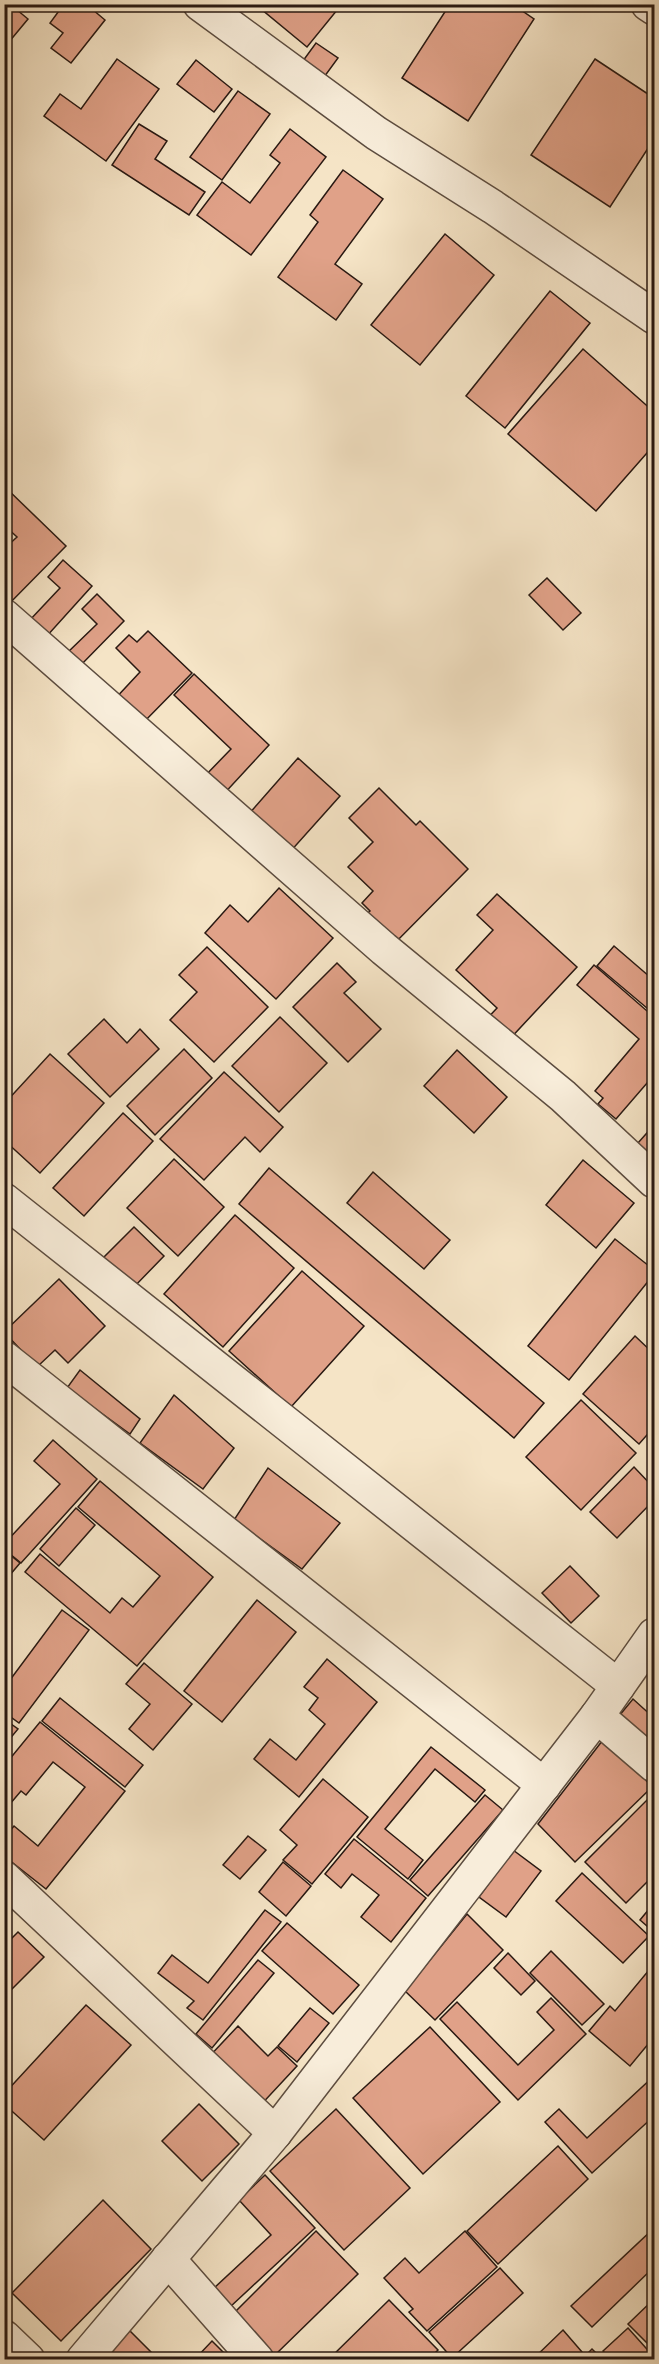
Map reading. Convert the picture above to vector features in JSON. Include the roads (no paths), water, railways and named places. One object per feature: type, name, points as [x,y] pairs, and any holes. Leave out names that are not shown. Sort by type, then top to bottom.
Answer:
[{"type":"street","points":[[200,4],[376,133],[493,207],[654,317]]},
{"type":"street","points":[[648,4],[654,8]]},
{"type":"street","points":[[4,616],[384,949],[562,1096],[654,1181]]},
{"type":"street","points":[[4,1200],[618,1686]]},
{"type":"street","points":[[4,1358],[544,1785]]},
{"type":"street","points":[[83,2360],[275,2133],[597,1716],[654,1635]]},
{"type":"street","points":[[597,1716],[654,1765]]},
{"type":"street","points":[[4,1878],[275,2133]]},
{"type":"street","points":[[168,2259],[257,2360]]},
{"type":"street","points":[[4,2337],[28,2360]]}]
